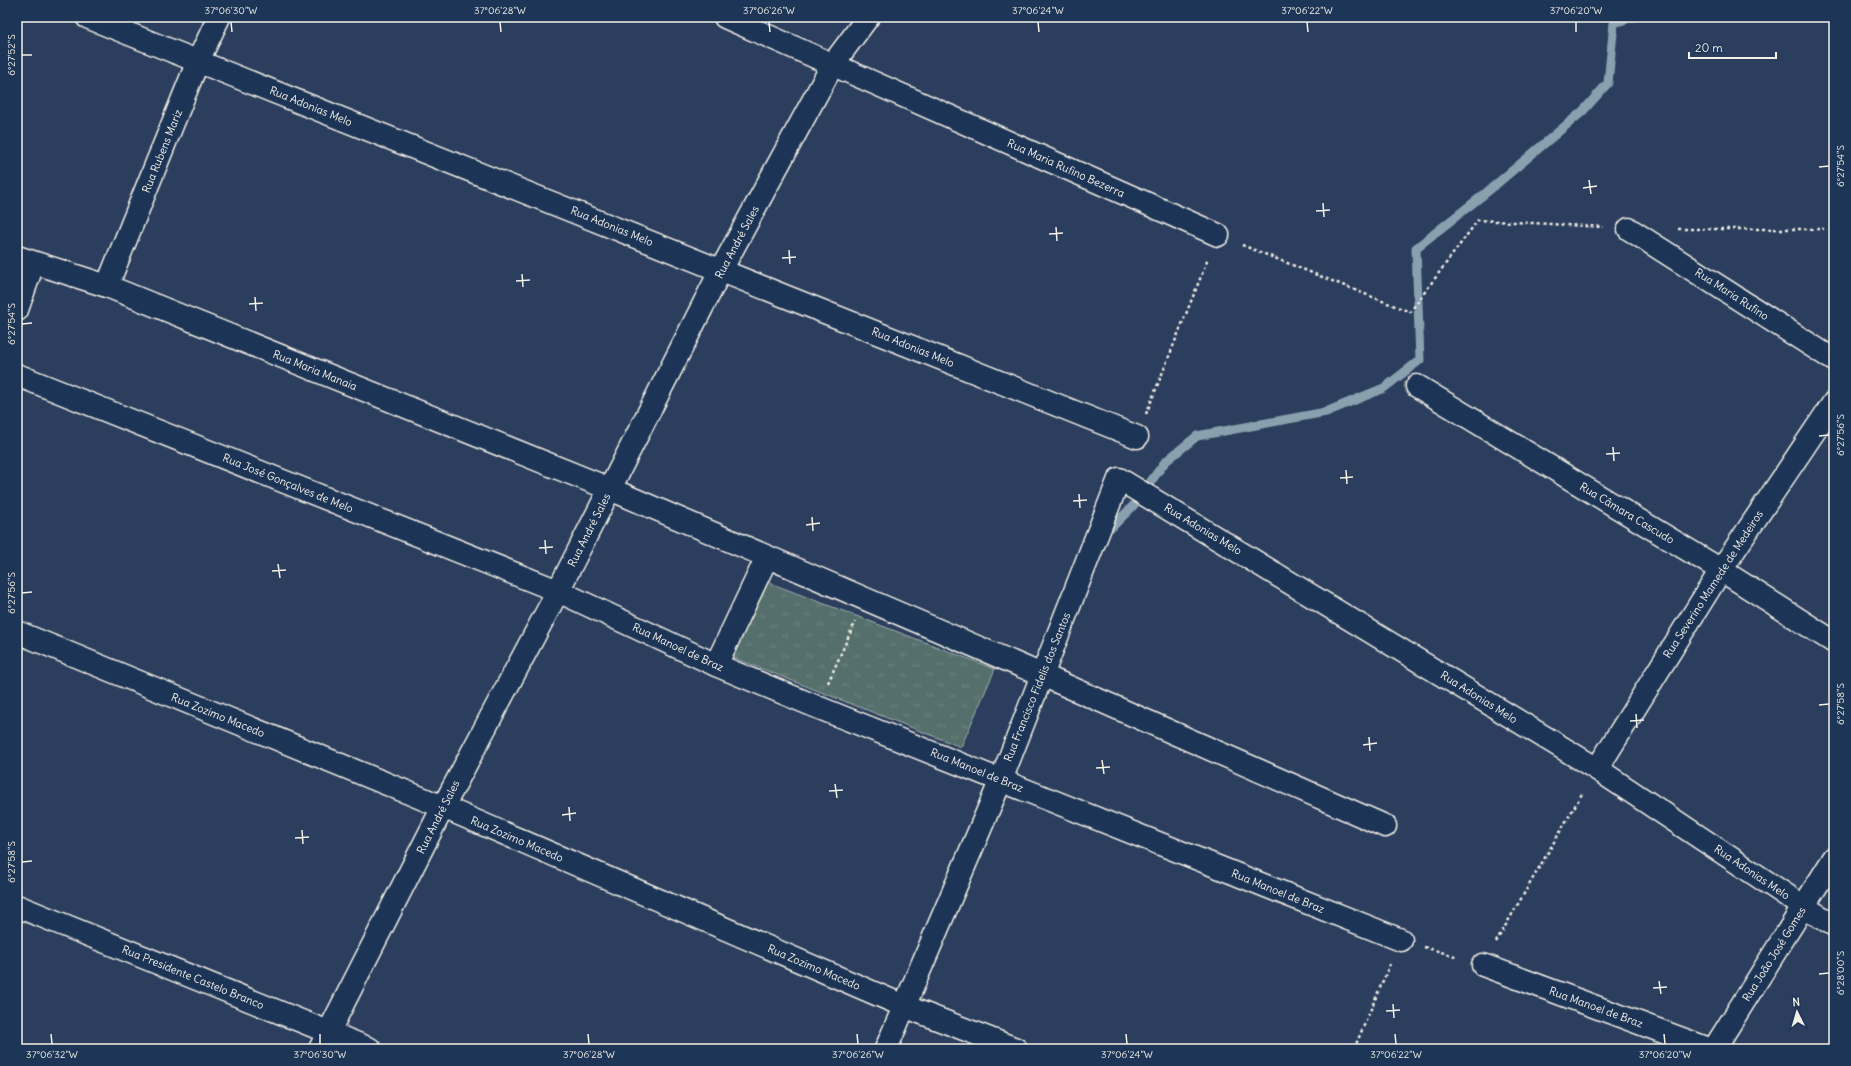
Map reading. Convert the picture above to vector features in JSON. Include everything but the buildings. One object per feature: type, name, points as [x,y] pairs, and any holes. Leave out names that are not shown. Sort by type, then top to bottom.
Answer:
[{"type":"street","name":"Rua Adonias Melo","points":[[87,17],[1137,437]]},
{"type":"street","name":"Rua Rubens Mariz","points":[[107,286],[198,61],[219,17]]},
{"type":"street","name":"Rua Maria Rufino Bezerra","points":[[724,17],[1218,235]]},
{"type":"street","name":"Rua André Sales","points":[[324,1041],[443,807],[558,591],[721,270],[833,64],[868,17]]},
{"type":"street","name":"Rua Maria Rufino","points":[[1629,229],[1834,360]]},
{"type":"street","name":"Rua Maria Manaia","points":[[25,260],[107,286],[610,489]]},
{"type":"street","points":[[17,310],[25,260]]},
{"type":"street","name":"Rua José Gonçalves de Melo","points":[[17,375],[558,591]]},
{"type":"street","name":"Rua Câmara Cascudo","points":[[1417,386],[1721,570],[1834,642]]},
{"type":"street","name":"Rua Severino Mamede de Medeiros","points":[[1597,769],[1721,570],[1834,402]]},
{"type":"street","name":"Rua Adonias Melo","points":[[1119,479],[1597,769],[1804,907],[1834,925]]},
{"type":"street","name":"Rua Francisco Fidelis dos Santos","points":[[886,1049],[1001,780],[1119,479]]},
{"type":"street","points":[[610,489],[1042,675],[1385,826]]},
{"type":"street","points":[[716,665],[767,557]]},
{"type":"street","name":"Rua Manoel de Braz","points":[[558,591],[716,665],[817,707],[1401,940]]},
{"type":"street","name":"Rua Zozimo Macedo","points":[[17,632],[443,807],[904,1006],[1016,1049]]},
{"type":"street","name":"Rua João José Gomes","points":[[1714,1049],[1834,858]]},
{"type":"street","name":"Rua Presidente Castelo Branco","points":[[17,906],[324,1041],[370,1049]]},
{"type":"street","name":"Rua Manoel de Braz","points":[[1483,965],[1709,1049]]},
{"type":"path","points":[[1137,437],[1218,235],[1410,312],[1478,220],[1629,229]]},
{"type":"path","points":[[1676,229],[1824,229]]},
{"type":"path","points":[[817,707],[865,600]]},
{"type":"path","points":[[1354,1049],[1401,940],[1483,965],[1597,769]]},
{"type":"green space","points":[[754,577],[995,669],[961,747],[719,652]]},
{"type":"waterway","points":[[1112,527],[1133,506],[1165,462],[1197,436],[1326,412],[1384,388],[1420,360],[1416,248],[1487,192],[1583,111],[1608,83],[1614,23],[1633,17]]}]
